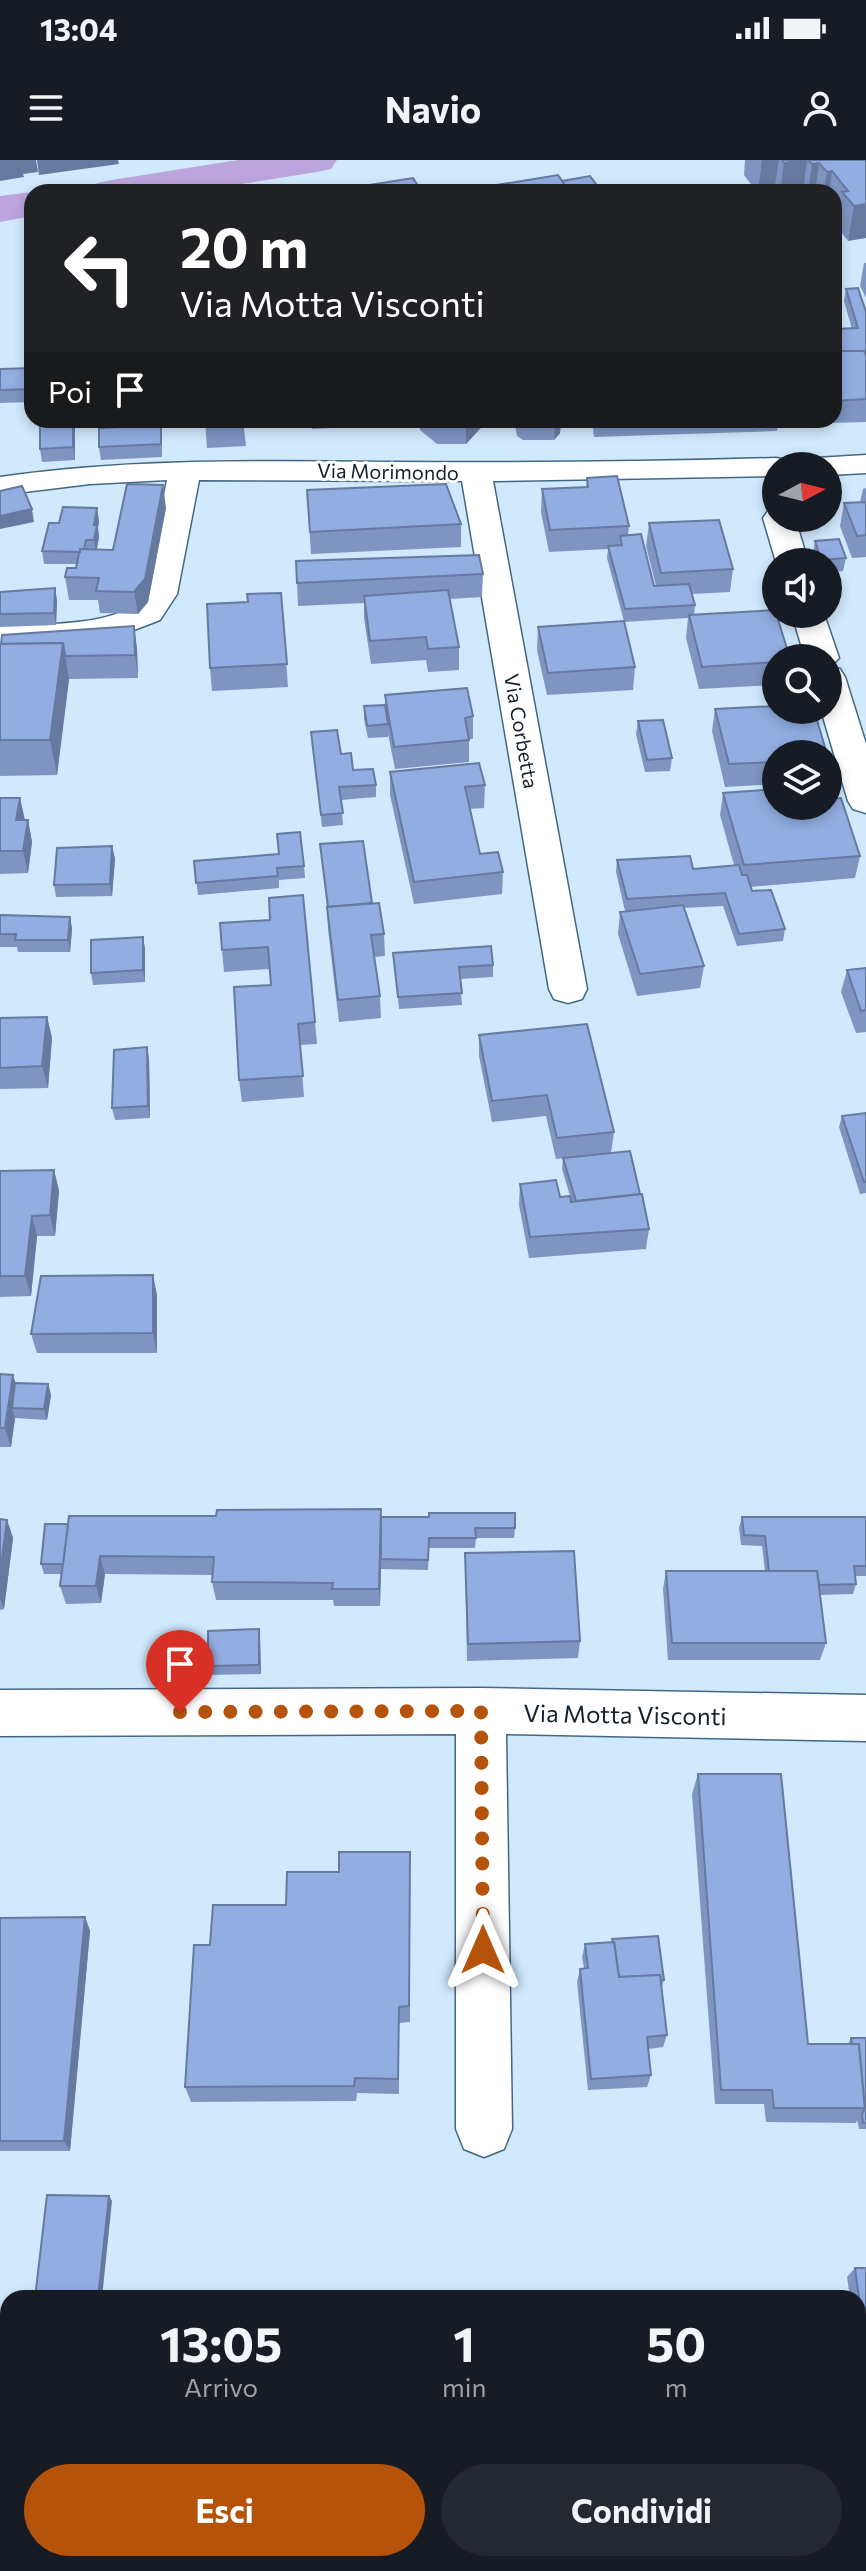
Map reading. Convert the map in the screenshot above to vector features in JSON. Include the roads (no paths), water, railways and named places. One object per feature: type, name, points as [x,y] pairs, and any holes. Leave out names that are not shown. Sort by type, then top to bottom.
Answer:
[{"type":"street","points":[[842,465],[866,464]]},
{"type":"street","name":"Via Morimondo","points":[[0,486],[59,476],[185,470],[476,472],[762,468]]},
{"type":"street","points":[[0,636],[113,628],[148,613],[161,594],[185,470]]},
{"type":"street","name":"Via Corbetta","points":[[476,472],[568,989]]},
{"type":"street","points":[[842,723],[866,801]]},
{"type":"street","points":[[481,1711],[484,2129]]},
{"type":"street","name":"Via Motta Visconti","points":[[0,1713],[481,1711],[866,1718]]},
{"type":"waterway","points":[[163,184],[317,160]]},
{"type":"waterway","points":[[0,209],[24,205]]}]
